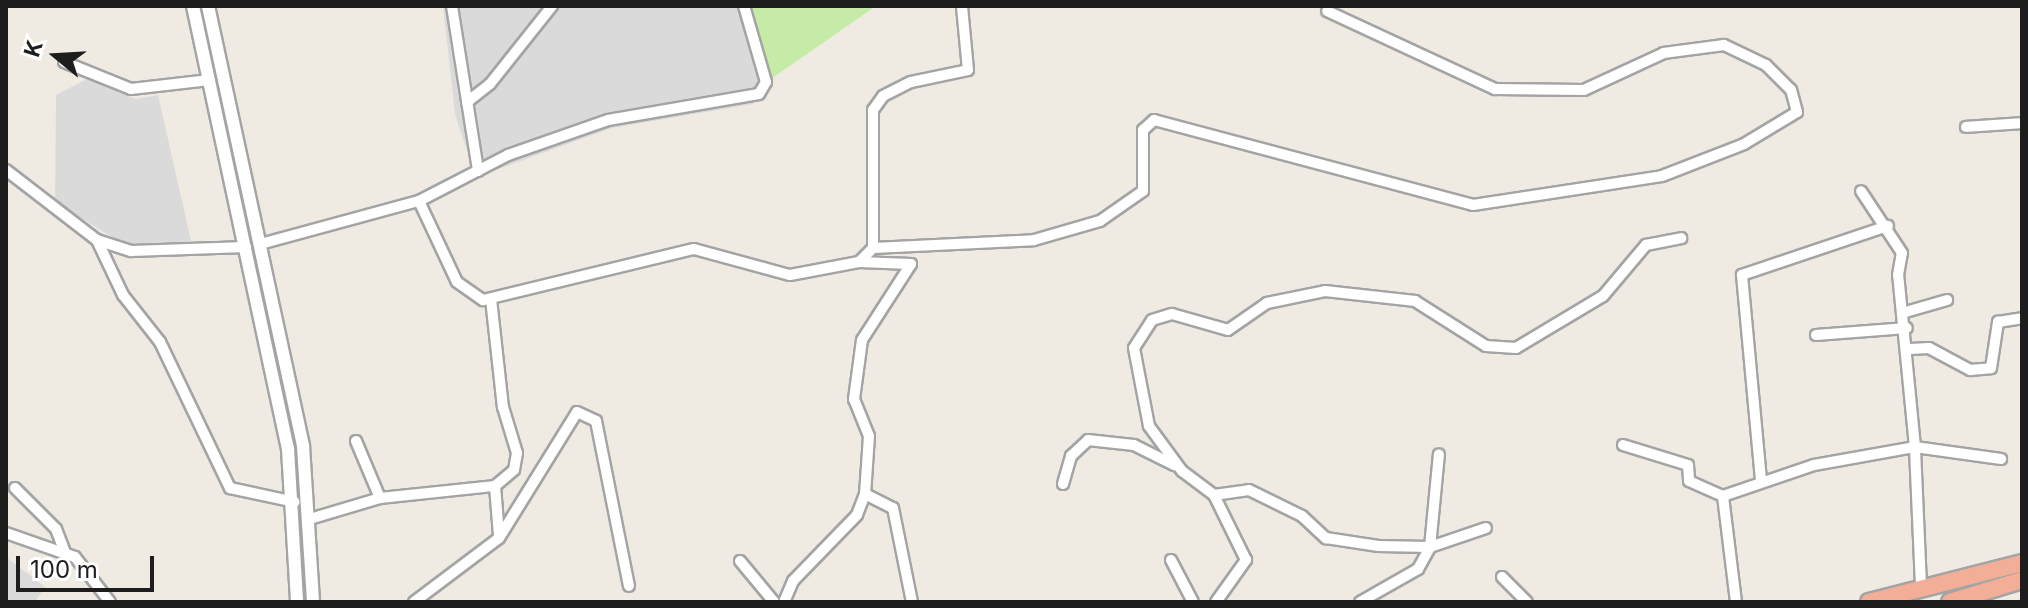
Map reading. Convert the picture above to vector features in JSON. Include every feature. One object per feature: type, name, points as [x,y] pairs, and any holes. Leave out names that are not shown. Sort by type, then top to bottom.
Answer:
[{"type":"highway","points":[[1869,602],[1921,586],[2022,563]]},
{"type":"highway","points":[[1950,602],[2022,580]]},
{"type":"street","points":[[193,6],[246,247],[295,502],[297,602]]},
{"type":"street","points":[[208,6],[264,243],[313,518],[313,602]]},
{"type":"street","points":[[452,6],[478,171]]},
{"type":"street","points":[[467,102],[490,84],[552,6]]},
{"type":"street","points":[[264,243],[419,201],[478,171],[608,120],[759,94],[766,82],[744,6]]},
{"type":"street","points":[[873,248],[873,110],[883,96],[911,82],[968,70],[962,6]]},
{"type":"street","points":[[859,262],[873,248],[1034,240],[1100,221],[1143,191],[1143,130],[1154,120],[1473,205],[1662,176],[1744,144],[1797,112],[1791,90],[1766,65],[1724,45],[1664,53],[1584,90],[1509,91],[1327,11]]},
{"type":"street","points":[[64,62],[131,89],[209,80]]},
{"type":"street","points":[[1966,127],[2022,123]]},
{"type":"street","points":[[6,170],[97,240],[131,251],[246,247]]},
{"type":"street","points":[[1861,191],[1888,226],[1902,253],[1902,313],[1910,349],[1921,586]]},
{"type":"street","points":[[419,201],[464,291],[491,299],[694,249],[790,275],[859,262],[896,259],[913,267],[862,340],[854,399],[869,436],[865,494],[857,515],[793,581],[784,602]]},
{"type":"street","points":[[1761,480],[1742,275],[1888,226]]},
{"type":"street","points":[[1182,471],[1149,426],[1134,373],[1138,337],[1162,316],[1228,330],[1257,307],[1311,292],[1393,296],[1415,301],[1486,346],[1516,348],[1603,296],[1646,245],[1681,238]]},
{"type":"street","points":[[97,240],[123,295],[160,342],[230,488],[295,502]]},
{"type":"street","points":[[313,518],[380,498],[495,486],[517,461],[491,299]]},
{"type":"street","points":[[1902,313],[1947,300]]},
{"type":"street","points":[[1910,349],[1929,348],[1970,370],[1991,368],[1998,322],[2022,318]]},
{"type":"street","points":[[1816,335],[1907,328]]},
{"type":"street","points":[[414,602],[499,538],[568,418],[588,413],[596,421],[629,586]]},
{"type":"street","points":[[1063,484],[1071,456],[1095,439],[1154,452],[1214,495],[1246,565],[1216,602]]},
{"type":"street","points":[[356,441],[380,498]]},
{"type":"street","points":[[1623,445],[1688,465],[1689,481],[1723,496],[1761,480],[1915,447],[2001,459]]},
{"type":"street","points":[[1360,602],[1418,569],[1430,547],[1439,454]]},
{"type":"street","points":[[495,486],[499,538]]},
{"type":"street","points":[[15,488],[56,529],[65,552]]},
{"type":"street","points":[[1214,495],[1249,490],[1302,516],[1326,538],[1430,547],[1486,528]]},
{"type":"street","points":[[865,494],[893,508],[912,602]]},
{"type":"street","points":[[1723,496],[1736,602]]},
{"type":"street","points":[[6,533],[65,552],[91,570],[110,602]]},
{"type":"street","points":[[1171,560],[1193,602]]},
{"type":"street","points":[[740,561],[774,602]]},
{"type":"street","points":[[1502,577],[1527,602]]},
{"type":"shaded area","points":[[443,6],[748,6],[768,81],[753,104],[612,128],[476,177],[455,114]]},
{"type":"shaded area","points":[[87,79],[136,99],[158,95],[192,245],[125,245],[55,202],[56,95]]},
{"type":"shaded area","points":[[6,557],[45,587],[35,602],[6,602]]},
{"type":"green space","points":[[748,6],[876,6],[768,81]]}]
